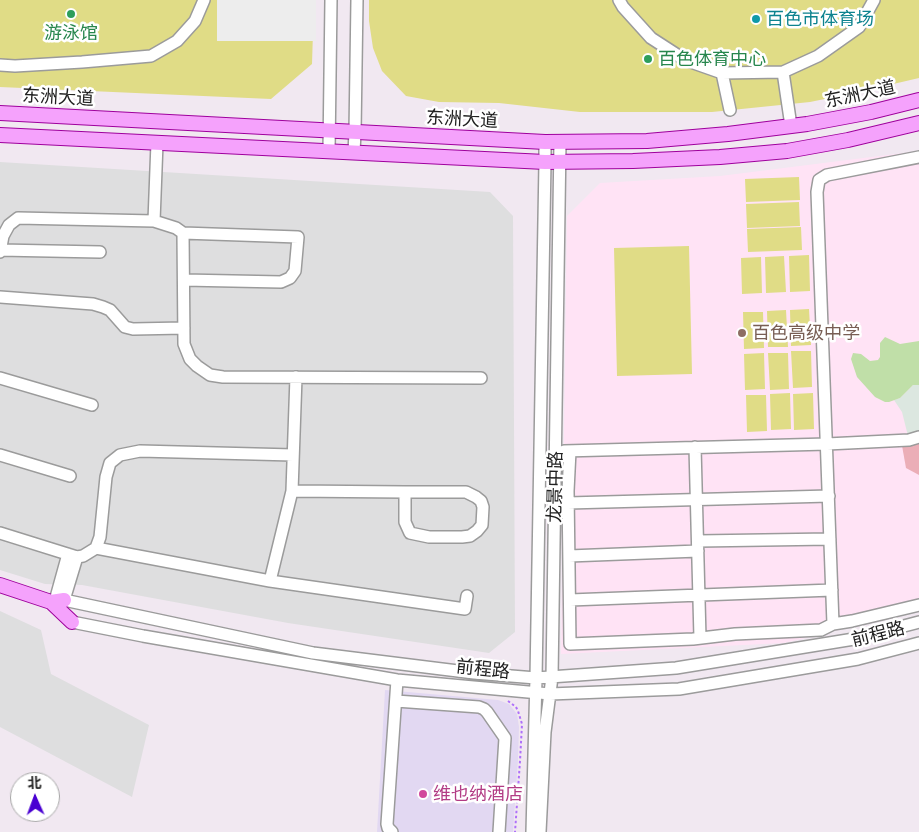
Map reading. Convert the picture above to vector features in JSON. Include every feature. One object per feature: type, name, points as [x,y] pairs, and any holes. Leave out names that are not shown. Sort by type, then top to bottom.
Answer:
[{"type":"main road","name":"东洲大道","points":[[0,113],[545,142],[647,141],[791,126],[871,112],[919,100]]},
{"type":"main road","points":[[0,135],[552,162],[633,161],[720,157],[786,151],[848,140],[919,123]]},
{"type":"main road","name":"前程路","points":[[0,585],[57,601],[72,622]]},
{"type":"street","points":[[0,65],[14,66],[82,62],[151,56],[177,41],[195,21],[204,0]]},
{"type":"street","points":[[329,151],[331,0]]},
{"type":"street","points":[[354,152],[357,0]]},
{"type":"street","points":[[619,0],[623,8],[651,38],[685,60],[722,73],[783,72],[818,56],[859,27],[874,0]]},
{"type":"street","points":[[783,72],[791,126]]},
{"type":"street","points":[[722,73],[730,110]]},
{"type":"street","name":"龙景中路","points":[[540,832],[545,732],[552,677],[552,162],[545,142]]},
{"type":"street","name":"龙景中路","points":[[532,832],[552,162],[560,142]]},
{"type":"street","points":[[154,222],[157,143]]},
{"type":"street","points":[[833,624],[817,192],[819,180],[827,175],[919,157]]},
{"type":"street","points":[[100,252],[0,251],[3,236],[9,225],[18,218],[154,222],[176,228],[184,233],[298,237],[295,271],[290,278],[282,282],[184,280]]},
{"type":"street","points":[[184,233],[184,344],[190,360],[210,374],[223,377],[481,378]]},
{"type":"street","points":[[0,297],[93,304],[110,310],[125,327],[133,329],[184,328]]},
{"type":"street","points":[[270,582],[292,491],[296,377]]},
{"type":"street","points":[[0,378],[92,404]]},
{"type":"street","points":[[919,437],[909,440],[827,444],[567,451],[570,644],[821,630],[833,624],[919,605]]},
{"type":"street","points":[[695,447],[700,638]]},
{"type":"street","points":[[0,533],[72,555],[82,556],[96,548],[100,537],[106,477],[110,464],[120,456],[140,451],[293,455]]},
{"type":"street","points":[[0,455],[70,476]]},
{"type":"street","points":[[292,491],[466,492],[476,496],[481,501],[483,507],[482,525],[470,536],[462,537],[429,538],[410,533],[405,522],[405,492]]},
{"type":"street","points":[[568,503],[829,496]]},
{"type":"street","points":[[569,556],[698,546],[830,539]]},
{"type":"street","points":[[96,548],[270,582],[464,609],[467,596]]},
{"type":"street","points":[[57,601],[72,555]]},
{"type":"street","points":[[570,600],[832,590]]},
{"type":"street","name":"前程路","points":[[57,601],[313,652],[474,673],[536,678],[676,668],[854,638],[919,622]]},
{"type":"street","name":"前程路","points":[[72,622],[397,680],[550,694],[679,688],[858,659],[919,643]]},
{"type":"street","points":[[392,832],[387,824],[397,680]]},
{"type":"street","points":[[396,701],[479,707],[487,712],[505,738],[500,832]]},
{"type":"shaded area","points":[[0,0],[314,0],[312,64],[271,99],[0,87]]},
{"type":"shaded area","points":[[217,0],[316,0],[316,41],[217,41]]},
{"type":"shaded area","name":"百色体育中心","points":[[369,0],[919,0],[919,78],[810,102],[712,112],[580,112],[499,103],[439,102],[406,96],[382,71],[373,48],[369,21]]},
{"type":"shaded area","name":"百色高级中学","points":[[919,151],[919,611],[784,643],[561,654],[567,216],[600,183],[720,176]]},
{"type":"shaded area","points":[[0,162],[490,192],[513,216],[515,632],[489,653],[288,623],[82,585],[45,584],[0,570]]},
{"type":"shaded area","points":[[799,177],[800,200],[746,202],[745,179]]},
{"type":"shaded area","points":[[799,202],[800,226],[747,228],[746,204]]},
{"type":"shaded area","points":[[801,227],[802,250],[748,252],[747,229]]},
{"type":"shaded area","points":[[689,246],[692,374],[617,376],[614,248]]},
{"type":"shaded area","points":[[809,255],[810,291],[790,292],[789,256]]},
{"type":"shaded area","points":[[784,256],[786,292],[766,293],[765,257]]},
{"type":"shaded area","points":[[761,257],[762,293],[742,294],[741,258]]},
{"type":"shaded area","points":[[809,309],[811,345],[791,346],[790,310]]},
{"type":"shaded area","points":[[786,310],[788,347],[768,347],[767,311]]},
{"type":"shaded area","points":[[743,312],[763,312],[764,348],[744,349]]},
{"type":"shaded area","points":[[885,337],[900,344],[919,341],[919,385],[913,385],[900,398],[889,402],[875,397],[857,377],[851,359],[853,353],[861,354],[870,361],[878,360],[880,357],[880,343]]},
{"type":"shaded area","points":[[791,351],[811,351],[812,387],[793,388]]},
{"type":"shaded area","points":[[764,353],[765,389],[745,390],[744,354]]},
{"type":"shaded area","points":[[768,353],[788,353],[789,389],[770,390]]},
{"type":"shaded area","points":[[913,385],[919,385],[919,437],[909,440],[902,412],[894,400],[900,398]]},
{"type":"shaded area","points":[[790,393],[791,429],[771,430],[770,394]]},
{"type":"shaded area","points":[[813,393],[814,429],[794,430],[793,394]]},
{"type":"shaded area","points":[[746,395],[766,395],[767,431],[747,432]]},
{"type":"shaded area","points":[[919,437],[919,475],[906,468],[901,440]]},
{"type":"shaded area","points":[[0,611],[41,630],[51,674],[149,725],[132,797],[0,727]]},
{"type":"shaded area","points":[[385,690],[498,700],[509,704],[517,714],[519,727],[513,832],[377,832]]},
{"type":"place","name":"游泳馆","points":[[71,14]]},
{"type":"place","name":"百色市体育场","points":[[756,19]]},
{"type":"place","name":"百色体育中心","points":[[648,59]]},
{"type":"place","name":"百色高级中学","points":[[742,333]]},
{"type":"place","name":"维也纳酒店","points":[[423,794]]}]
